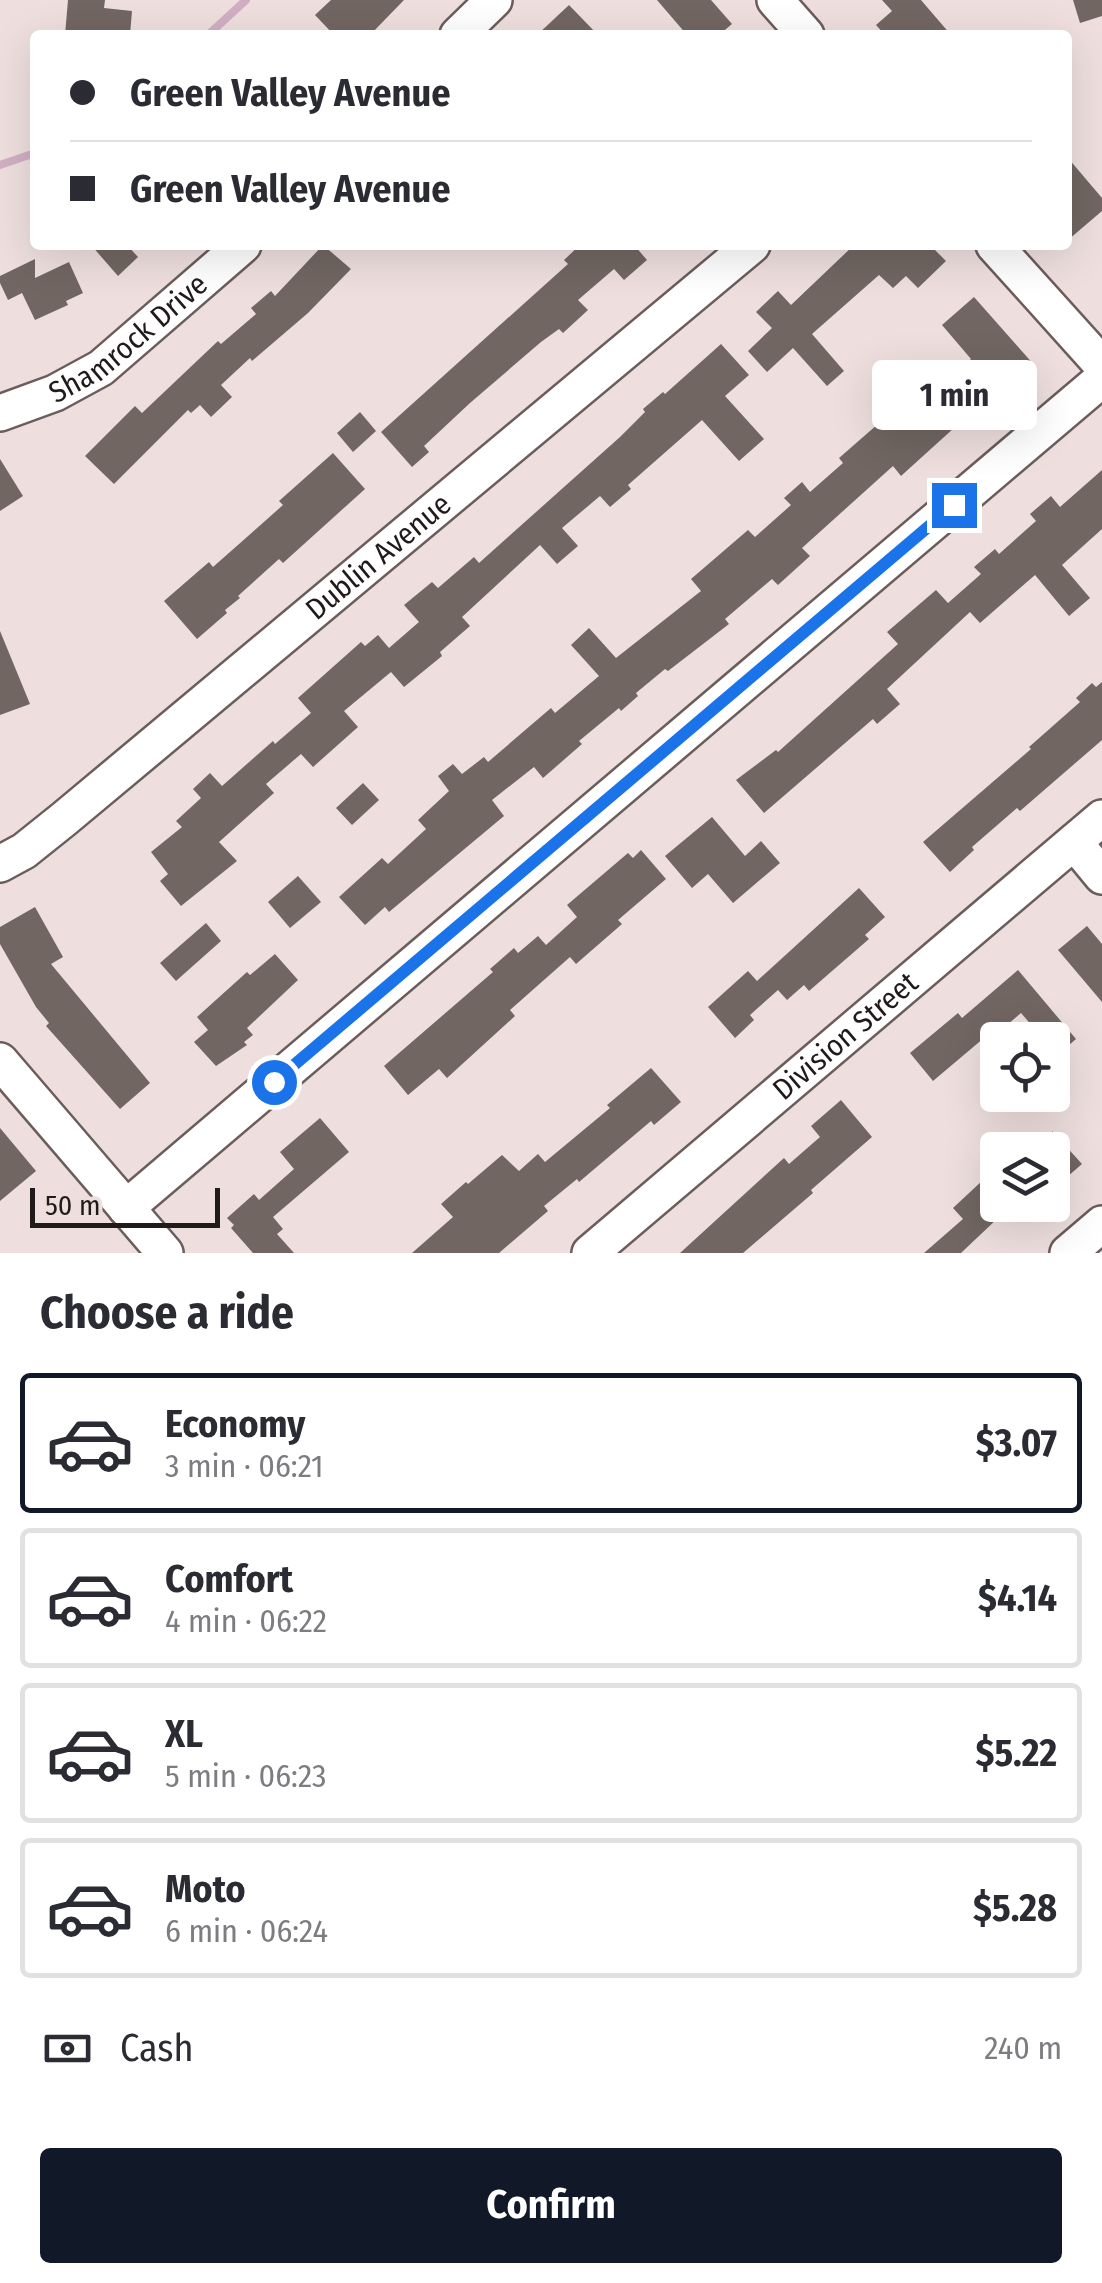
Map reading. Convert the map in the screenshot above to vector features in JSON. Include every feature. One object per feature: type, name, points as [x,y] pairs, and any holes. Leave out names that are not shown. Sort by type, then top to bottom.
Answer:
[{"type":"street","points":[[463,30],[494,0]]},
{"type":"street","points":[[775,0],[802,30]]},
{"type":"street","name":"Shamrock Drive","points":[[0,413],[55,394],[100,368],[236,250]]},
{"type":"street","name":"Dublin Avenue","points":[[0,864],[24,851],[64,819],[746,250]]},
{"type":"street","points":[[998,250],[1102,365]]},
{"type":"street","points":[[126,1208],[1102,380]]},
{"type":"street","name":"Division Street","points":[[590,1253],[1102,818]]},
{"type":"street","points":[[1074,842],[1102,876]]},
{"type":"street","points":[[0,1061],[165,1253]]},
{"type":"street","points":[[1068,1253],[1102,1224]]},
{"type":"building","points":[[68,0],[105,0],[104,8],[132,11],[130,30],[65,30]]},
{"type":"building","points":[[331,0],[404,0],[375,30],[329,30],[315,15]]},
{"type":"building","points":[[657,0],[711,0],[732,24],[725,30],[683,30]]},
{"type":"building","points":[[882,0],[921,0],[947,30],[880,30],[876,25],[892,11]]},
{"type":"building","points":[[1073,0],[1102,0],[1102,16],[1080,23]]},
{"type":"building","points":[[569,5],[593,30],[542,30]]},
{"type":"building","points":[[1072,163],[1102,198],[1102,211],[1072,237]]},
{"type":"building","points":[[95,250],[132,250],[138,257],[118,276]]},
{"type":"building","points":[[318,250],[329,250],[351,269],[308,313],[221,385],[232,397],[211,417],[200,405],[191,413],[188,410],[114,484],[85,456],[135,406],[142,413],[218,341],[221,344],[256,314],[251,308],[271,291],[275,296]]},
{"type":"building","points":[[575,250],[638,250],[647,260],[624,280],[614,269],[578,300],[588,310],[563,333],[559,329],[541,342],[470,403],[424,446],[429,452],[412,467],[381,432],[568,264],[564,260]]},
{"type":"building","points":[[849,250],[935,250],[946,261],[918,288],[906,276],[893,288],[879,275],[812,334],[844,371],[827,386],[793,348],[767,372],[748,351],[772,328],[756,312],[778,291],[791,305]]},
{"type":"building","points":[[35,259],[35,278],[69,262],[83,293],[66,301],[68,305],[35,320],[22,293],[8,300],[0,276]]},
{"type":"building","points":[[974,297],[1035,366],[1003,395],[997,389],[901,476],[893,466],[802,548],[810,556],[778,585],[772,579],[725,619],[729,624],[636,693],[638,696],[579,741],[582,744],[543,778],[534,767],[492,800],[504,816],[389,912],[385,907],[365,925],[339,897],[382,858],[388,864],[426,829],[418,820],[449,791],[438,776],[453,764],[462,774],[484,757],[488,762],[551,708],[555,713],[599,676],[571,645],[589,628],[616,658],[701,591],[691,579],[748,530],[755,537],[791,505],[784,498],[802,482],[810,492],[843,463],[839,458],[886,417],[888,420],[925,389],[930,395],[971,359],[942,325]]},
{"type":"building","points":[[721,344],[749,375],[725,396],[764,439],[739,461],[702,420],[628,485],[631,489],[610,507],[600,496],[562,528],[578,546],[557,564],[540,545],[462,617],[470,626],[440,652],[442,656],[404,687],[391,672],[344,711],[358,727],[313,767],[301,754],[266,784],[274,793],[219,842],[237,861],[181,906],[160,881],[168,874],[151,852],[182,827],[176,821],[201,798],[193,789],[210,773],[222,786],[311,713],[298,698],[361,642],[365,646],[378,635],[389,648],[419,622],[404,605],[432,582],[438,588],[474,557],[479,563],[620,437],[645,412],[643,409]]},
{"type":"building","points":[[360,412],[376,431],[353,452],[337,433]]},
{"type":"building","points":[[333,453],[365,489],[283,563],[279,559],[197,639],[164,601],[209,562],[213,567],[283,505],[279,501]]},
{"type":"building","points":[[0,459],[23,496],[0,511]]},
{"type":"building","points":[[1102,470],[1102,529],[1062,565],[1090,598],[1069,616],[1035,575],[980,623],[970,612],[887,689],[900,704],[877,724],[873,719],[764,813],[736,780],[778,752],[898,644],[887,632],[936,590],[948,603],[981,574],[974,567],[995,549],[999,554],[1036,521],[1030,514],[1051,496],[1060,507]]},
{"type":"building","points":[[0,631],[30,704],[0,715]]},
{"type":"building","points":[[1102,682],[1102,740],[972,847],[974,850],[950,872],[923,842],[1031,749],[1080,702],[1076,698],[1092,683],[1096,687]]},
{"type":"building","points":[[363,783],[379,800],[352,825],[336,808]]},
{"type":"building","points":[[712,817],[745,856],[761,841],[780,863],[733,903],[708,874],[692,888],[665,856]]},
{"type":"building","points":[[641,850],[666,879],[618,920],[622,924],[576,964],[570,957],[510,1010],[515,1016],[447,1078],[439,1069],[408,1095],[384,1066],[493,972],[490,969],[514,948],[518,953],[538,936],[546,945],[577,917],[567,905],[628,853],[633,858]]},
{"type":"building","points":[[298,876],[321,902],[290,928],[268,902]]},
{"type":"building","points":[[859,888],[885,917],[865,935],[869,939],[809,991],[804,985],[787,1000],[778,990],[750,1015],[754,1020],[735,1038],[708,1007],[748,971],[757,981]]},
{"type":"building","points":[[35,907],[63,957],[51,964],[150,1083],[120,1109],[46,1026],[49,1023],[0,944],[0,927]]},
{"type":"building","points":[[206,923],[221,941],[176,981],[160,963]]},
{"type":"building","points":[[1087,926],[1102,944],[1102,1002],[1058,950]]},
{"type":"building","points":[[275,954],[298,980],[247,1028],[253,1035],[244,1042],[247,1045],[216,1066],[194,1042],[208,1030],[197,1017],[247,972],[250,975]]},
{"type":"building","points":[[1018,970],[1062,1022],[1029,1022],[1021,1013],[1010,1022],[980,1022],[980,1041],[933,1081],[910,1053],[958,1013],[962,1018]]},
{"type":"building","points":[[651,1068],[681,1102],[654,1125],[651,1121],[544,1206],[548,1211],[499,1253],[412,1253],[453,1217],[441,1204],[466,1182],[502,1155],[519,1171],[538,1154],[545,1162]]},
{"type":"building","points":[[841,1100],[872,1137],[743,1253],[680,1253],[784,1158],[789,1164],[820,1137],[811,1126]]},
{"type":"building","points":[[320,1118],[349,1152],[273,1217],[283,1229],[277,1234],[294,1253],[253,1253],[227,1218],[254,1194],[259,1200],[294,1169],[280,1152]]},
{"type":"building","points":[[0,1128],[36,1171],[0,1201]]},
{"type":"building","points":[[1070,1151],[1082,1164],[1070,1174]]},
{"type":"building","points":[[980,1183],[980,1222],[994,1222],[961,1253],[924,1253],[963,1219],[953,1208]]},
{"type":"waterway","points":[[213,30],[246,0]]},
{"type":"waterway","points":[[0,165],[30,155]]},
{"type":"route","points":[[274,1082],[954,505]]}]
